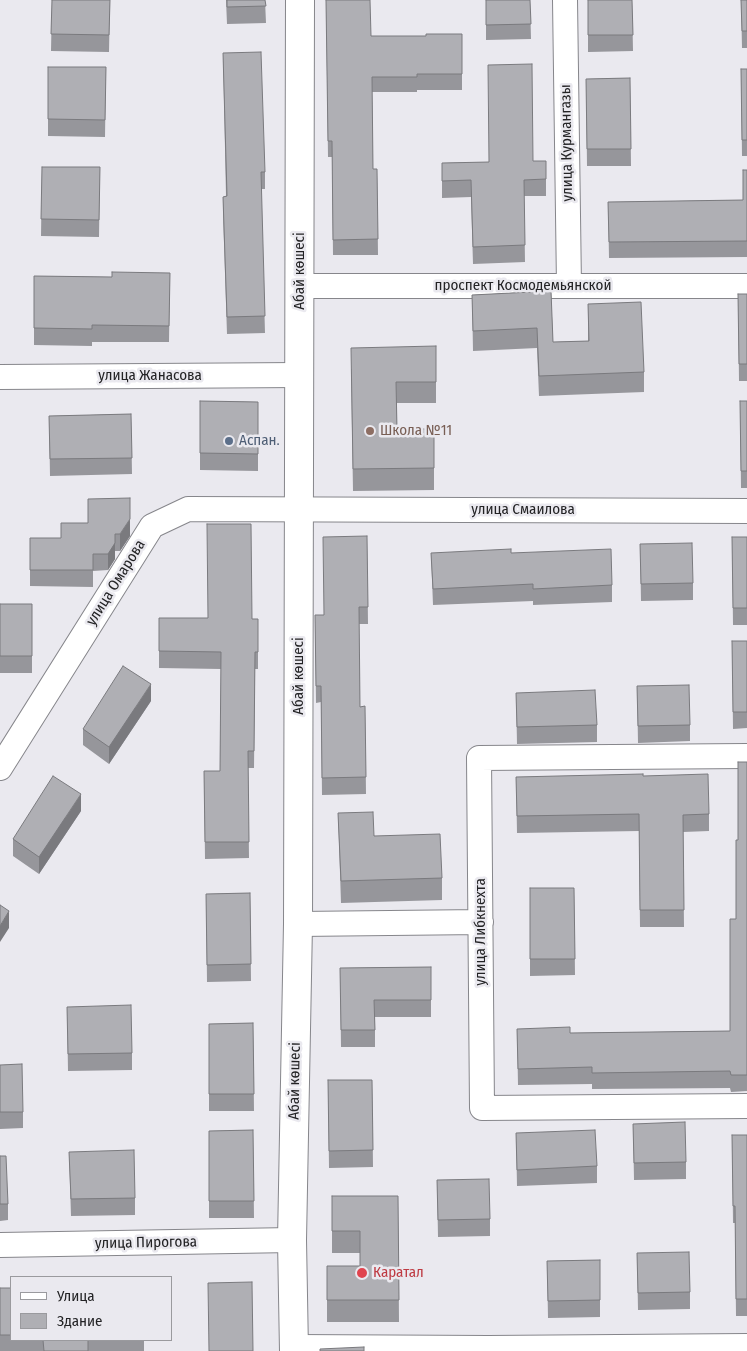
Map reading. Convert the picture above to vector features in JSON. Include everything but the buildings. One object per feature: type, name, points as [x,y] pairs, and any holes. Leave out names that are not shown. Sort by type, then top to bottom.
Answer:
[{"type":"main road","name":"Абай көшесі","points":[[294,1349],[292,1240],[298,924],[300,0]]},
{"type":"street","name":"улица Курмангазы","points":[[565,0],[569,286]]},
{"type":"street","name":"проспект Космодемьянской","points":[[300,286],[747,286]]},
{"type":"street","name":"улица Жанасова","points":[[0,377],[300,375]]},
{"type":"street","name":"улица Омарова","points":[[0,768],[152,526],[188,509],[299,509]]},
{"type":"street","name":"улица Смаилова","points":[[299,509],[747,511]]},
{"type":"street","name":"улица Либкнехта","points":[[747,756],[479,758],[482,1108],[747,1106]]},
{"type":"street","points":[[298,924],[481,922]]},
{"type":"street","name":"улица Пирогова","points":[[0,1245],[292,1240]]},
{"type":"street","points":[[294,1349],[488,1350],[747,1346]]},
{"type":"place","name":"Школа №11","points":[[370,431]]},
{"type":"place","name":"Аспан.","points":[[229,441]]},
{"type":"place","name":"Каратал","points":[[362,1273]]}]
